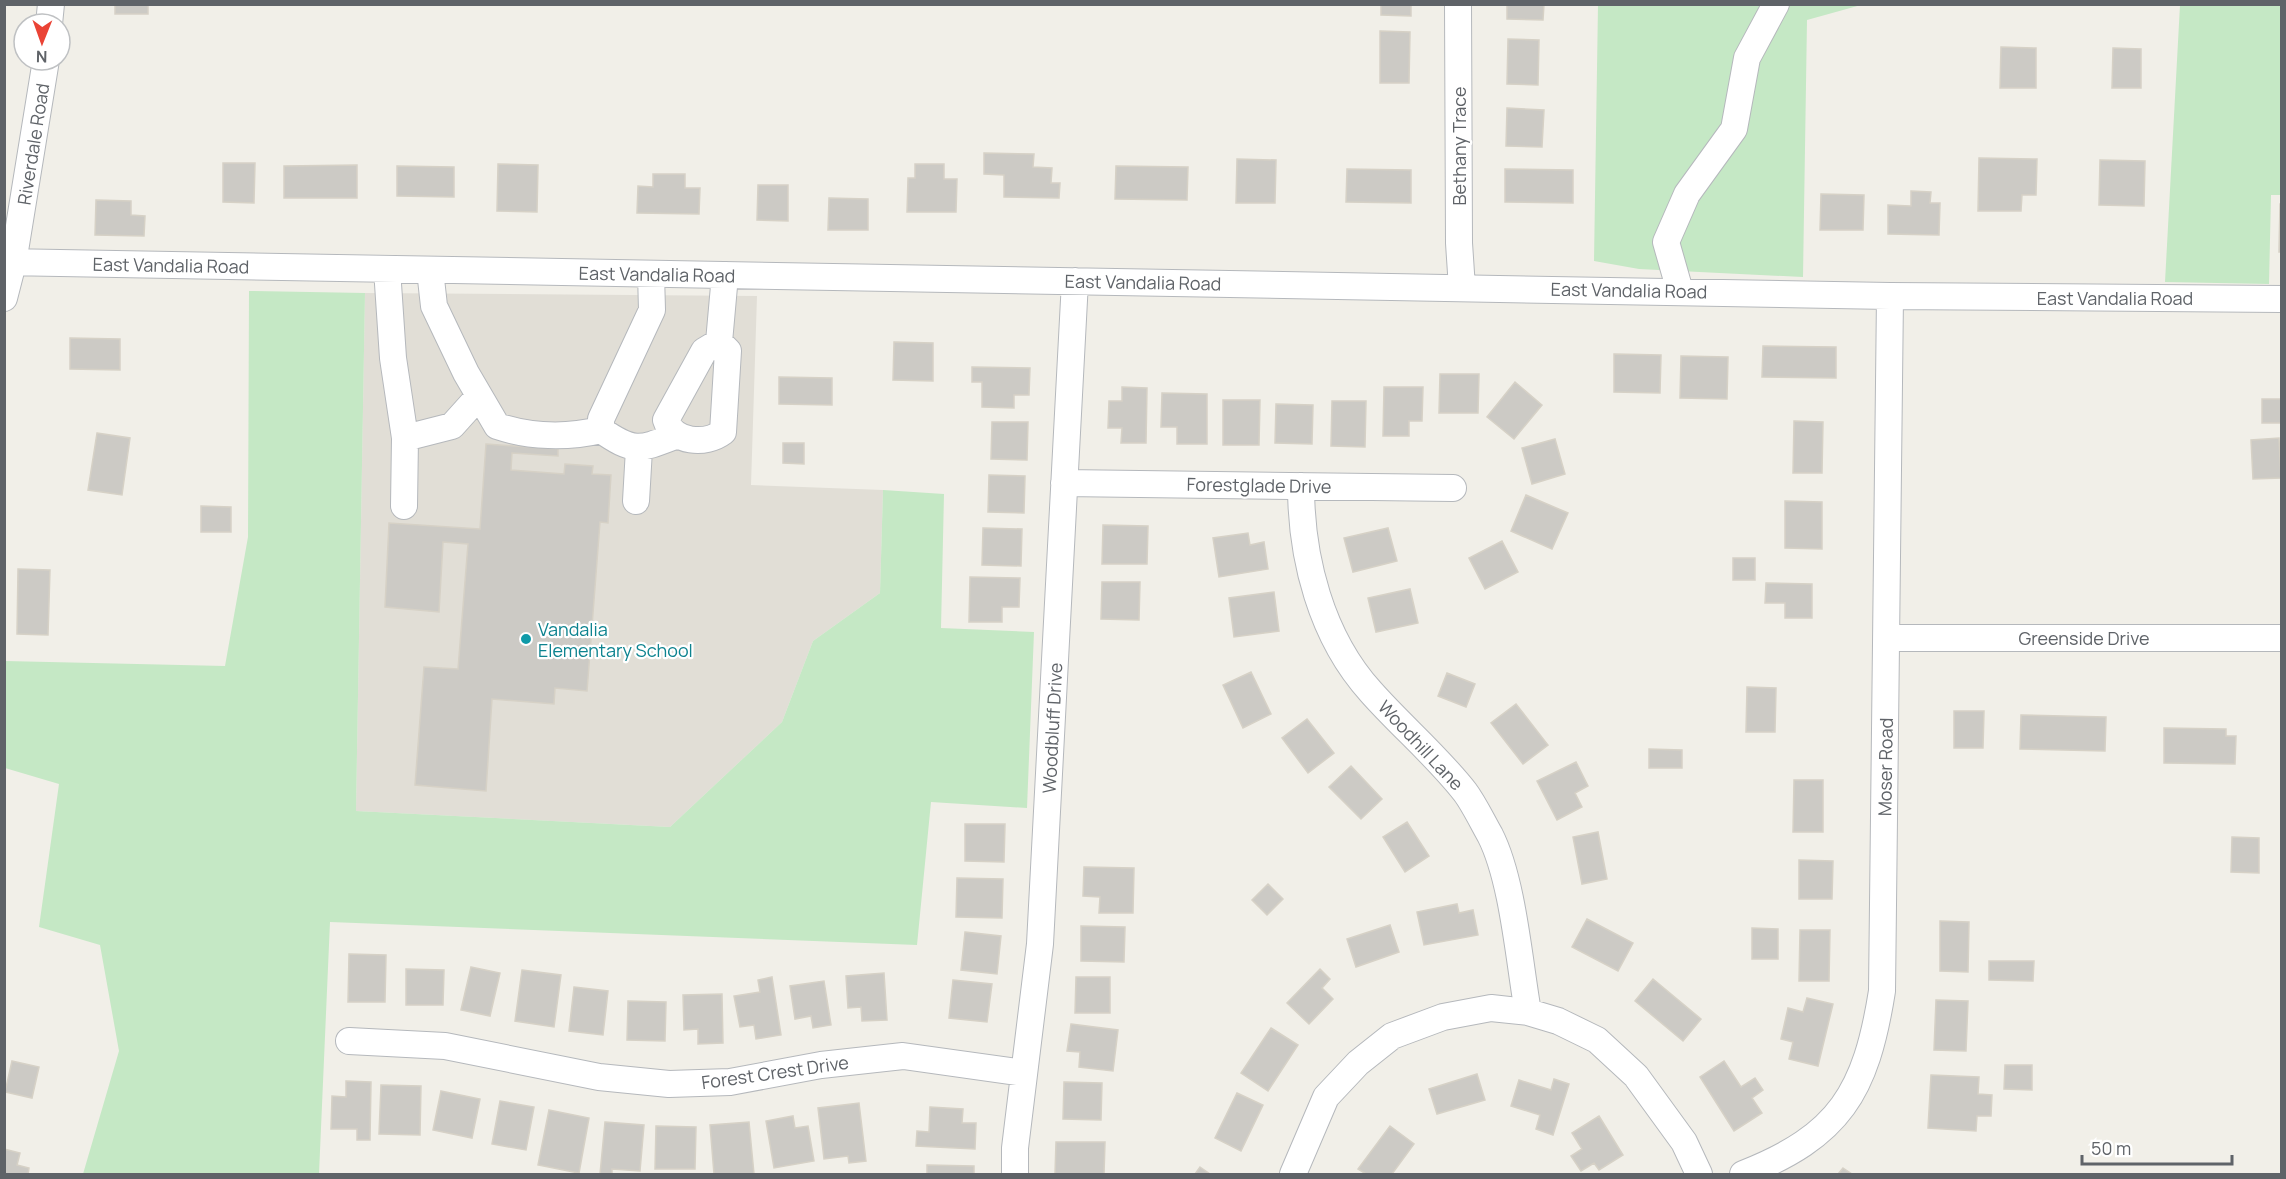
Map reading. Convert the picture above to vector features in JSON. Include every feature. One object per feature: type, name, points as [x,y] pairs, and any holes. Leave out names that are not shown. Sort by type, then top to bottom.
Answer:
[{"type":"street","name":"Bethany Trace","points":[[1458,4],[1459,243],[1462,288]]},
{"type":"street","points":[[1680,291],[1666,242],[1687,194],[1734,129],[1747,58],[1776,4]]},
{"type":"street","name":"Riverdale Road","points":[[4,298],[44,72]]},
{"type":"street","name":"East Vandalia Road","points":[[9,262],[1890,296],[2282,299]]},
{"type":"street","points":[[387,269],[393,358],[405,438],[404,506]]},
{"type":"street","points":[[430,270],[434,306],[479,396],[497,426],[512,431],[573,436],[601,430],[619,442],[639,449],[678,435]]},
{"type":"street","points":[[601,430],[601,418],[652,310],[651,274]]},
{"type":"street","points":[[719,342],[725,275]]},
{"type":"street","name":"Woodbluff Drive","points":[[1015,1174],[1015,1148],[1040,944],[1075,281]]},
{"type":"street","name":"Moser Road","points":[[1743,1174],[1771,1163],[1816,1135],[1845,1107],[1865,1065],[1876,1030],[1882,992],[1890,296]]},
{"type":"street","points":[[719,342],[728,351],[723,432],[703,440],[690,440],[678,435],[666,420],[704,351],[719,342]]},
{"type":"street","points":[[405,438],[452,426],[479,396]]},
{"type":"street","points":[[636,501],[639,449]]},
{"type":"street","name":"Forestglade Drive","points":[[1064,483],[1453,488]]},
{"type":"street","name":"Woodhill Lane","points":[[1301,486],[1301,522],[1312,579],[1336,642],[1369,690],[1465,792],[1491,837],[1509,894],[1528,1012]]},
{"type":"street","name":"Greenside Drive","points":[[1887,638],[2282,638]]},
{"type":"street","points":[[1293,1174],[1326,1097],[1358,1063],[1392,1036],[1443,1017],[1491,1008],[1528,1012],[1558,1021],[1597,1040],[1636,1076],[1684,1142],[1699,1174]]},
{"type":"street","name":"Forest Crest Drive","points":[[349,1041],[445,1046],[599,1077],[669,1084],[730,1082],[821,1065],[903,1056],[1024,1073]]},
{"type":"shaded area","points":[[365,293],[757,296],[751,485],[883,490],[880,593],[813,641],[782,722],[670,827],[356,811]]},
{"type":"green space","points":[[1598,5],[1861,5],[1807,20],[1803,277],[1639,269],[1594,261]]},
{"type":"green space","points":[[2180,5],[2281,5],[2282,195],[2271,195],[2269,284],[2165,282]]},
{"type":"green space","points":[[249,291],[365,293],[356,811],[670,827],[782,722],[813,641],[880,593],[883,490],[944,494],[941,628],[1034,632],[1027,808],[931,802],[917,945],[330,922],[319,1174],[83,1174],[119,1051],[100,945],[39,927],[59,784],[5,768],[5,661],[225,666],[248,537]]},
{"type":"building","points":[[115,4],[148,4],[148,14],[115,14]]},
{"type":"building","points":[[1381,4],[1411,4],[1411,16],[1381,15]]},
{"type":"building","points":[[1507,4],[1544,4],[1543,20],[1507,19]]},
{"type":"building","points":[[1380,31],[1410,32],[1409,83],[1380,83]]},
{"type":"building","points":[[1508,39],[1539,40],[1538,85],[1507,84]]},
{"type":"building","points":[[2001,47],[2036,48],[2036,88],[2000,88]]},
{"type":"building","points":[[2113,48],[2141,49],[2141,88],[2112,88]]},
{"type":"building","points":[[1507,108],[1544,110],[1542,147],[1506,146]]},
{"type":"building","points":[[984,153],[1034,154],[1033,167],[1052,168],[1051,183],[1060,183],[1059,198],[1004,197],[1004,175],[984,174]]},
{"type":"building","points":[[1979,158],[2037,159],[2036,195],[2022,195],[2021,211],[1978,211]]},
{"type":"building","points":[[1237,159],[1276,160],[1275,203],[1236,203]]},
{"type":"building","points":[[2100,160],[2145,161],[2144,206],[2099,205]]},
{"type":"building","points":[[223,163],[255,163],[254,203],[223,202]]},
{"type":"building","points":[[498,164],[538,165],[537,212],[497,211]]},
{"type":"building","points":[[915,164],[944,164],[944,179],[957,179],[956,212],[907,212],[908,178],[915,178]]},
{"type":"building","points":[[357,165],[357,198],[284,198],[284,166]]},
{"type":"building","points":[[397,166],[454,167],[454,197],[397,196]]},
{"type":"building","points":[[1116,166],[1188,167],[1187,200],[1115,199]]},
{"type":"building","points":[[1347,169],[1411,170],[1411,203],[1346,202]]},
{"type":"building","points":[[1505,169],[1573,170],[1573,203],[1505,202]]},
{"type":"building","points":[[653,174],[685,174],[685,188],[700,188],[699,214],[637,213],[638,186],[653,187]]},
{"type":"building","points":[[758,185],[788,185],[788,221],[757,220]]},
{"type":"building","points":[[1911,191],[1931,192],[1930,203],[1940,203],[1939,235],[1888,234],[1888,205],[1911,206]]},
{"type":"building","points":[[1821,194],[1864,195],[1863,230],[1820,230]]},
{"type":"building","points":[[829,198],[868,199],[868,230],[828,230]]},
{"type":"building","points":[[96,200],[131,201],[131,215],[145,216],[144,236],[95,235]]},
{"type":"building","points":[[2280,204],[2282,204],[2282,252],[2279,252]]},
{"type":"building","points":[[70,338],[120,339],[120,370],[70,369]]},
{"type":"building","points":[[894,342],[933,343],[933,381],[893,380]]},
{"type":"building","points":[[1763,346],[1836,347],[1836,378],[1762,377]]},
{"type":"building","points":[[1614,354],[1661,355],[1660,393],[1614,392]]},
{"type":"building","points":[[1681,356],[1728,357],[1727,399],[1680,398]]},
{"type":"building","points":[[972,367],[1030,368],[1029,395],[1014,395],[1014,408],[982,407],[982,382],[972,382]]},
{"type":"building","points":[[1440,374],[1479,374],[1478,413],[1439,413]]},
{"type":"building","points":[[779,377],[832,378],[832,405],[779,404]]},
{"type":"building","points":[[1515,382],[1542,405],[1514,439],[1487,417]]},
{"type":"building","points":[[1122,387],[1147,388],[1146,443],[1121,443],[1122,428],[1108,428],[1109,401],[1122,401]]},
{"type":"building","points":[[1384,387],[1423,387],[1422,421],[1409,421],[1409,436],[1383,436]]},
{"type":"building","points":[[1162,393],[1207,394],[1207,444],[1177,444],[1177,427],[1161,427]]},
{"type":"building","points":[[2262,399],[2282,399],[2282,423],[2262,423]]},
{"type":"building","points":[[1223,400],[1260,400],[1259,445],[1223,445]]},
{"type":"building","points":[[1332,401],[1366,401],[1365,447],[1331,446]]},
{"type":"building","points":[[1276,404],[1313,405],[1312,444],[1275,443]]},
{"type":"building","points":[[1794,421],[1823,422],[1822,473],[1793,473]]},
{"type":"building","points":[[992,422],[1028,422],[1027,460],[991,459]]},
{"type":"building","points":[[97,433],[130,438],[122,495],[88,490]]},
{"type":"building","points":[[2279,438],[2281,478],[2253,479],[2251,440]]},
{"type":"building","points":[[1555,439],[1565,474],[1532,484],[1522,448]]},
{"type":"building","points":[[783,443],[804,443],[804,464],[783,463]]},
{"type":"building","name":"Vandalia Elementary School","points":[[486,444],[558,449],[558,456],[512,453],[511,470],[564,474],[565,464],[593,466],[592,474],[611,475],[608,523],[600,522],[587,691],[555,688],[554,704],[492,699],[486,791],[415,785],[424,667],[458,669],[468,544],[443,542],[439,612],[385,607],[389,523],[480,529]]},
{"type":"building","points":[[989,475],[1025,476],[1024,513],[988,512]]},
{"type":"building","points":[[1526,495],[1568,513],[1552,549],[1511,531]]},
{"type":"building","points":[[1785,501],[1822,502],[1822,549],[1785,548]]},
{"type":"building","points":[[201,506],[231,507],[231,532],[201,532]]},
{"type":"building","points":[[1103,525],[1148,526],[1147,564],[1102,564]]},
{"type":"building","points":[[983,528],[1022,529],[1021,566],[982,565]]},
{"type":"building","points":[[1388,528],[1397,561],[1353,572],[1344,538]]},
{"type":"building","points":[[1248,533],[1250,545],[1264,542],[1268,569],[1219,577],[1213,538]]},
{"type":"building","points":[[1502,541],[1518,572],[1485,589],[1469,558]]},
{"type":"building","points":[[1733,558],[1755,558],[1755,580],[1733,580]]},
{"type":"building","points":[[18,569],[50,570],[48,635],[17,634]]},
{"type":"building","points":[[970,577],[1020,578],[1019,607],[1002,607],[1002,622],[969,622]]},
{"type":"building","points":[[1102,582],[1140,582],[1139,620],[1101,619]]},
{"type":"building","points":[[1766,583],[1812,584],[1812,618],[1785,618],[1785,603],[1765,603]]},
{"type":"building","points":[[1410,589],[1418,623],[1376,632],[1368,598]]},
{"type":"building","points":[[1274,592],[1279,631],[1234,637],[1229,598]]},
{"type":"building","points":[[1251,672],[1271,714],[1243,728],[1223,685]]},
{"type":"building","points":[[1447,673],[1475,684],[1466,707],[1438,696]]},
{"type":"building","points":[[1747,687],[1776,688],[1775,732],[1746,732]]},
{"type":"building","points":[[1516,704],[1548,745],[1523,764],[1491,723]]},
{"type":"building","points":[[1954,711],[1984,711],[1983,748],[1954,748]]},
{"type":"building","points":[[2021,715],[2106,717],[2105,751],[2020,749]]},
{"type":"building","points":[[1307,719],[1334,753],[1308,773],[1282,738]]},
{"type":"building","points":[[2164,728],[2226,729],[2226,736],[2236,736],[2235,764],[2164,763]]},
{"type":"building","points":[[1649,749],[1682,750],[1682,768],[1649,768]]},
{"type":"building","points":[[1576,762],[1588,786],[1575,793],[1582,807],[1557,820],[1537,781]]},
{"type":"building","points":[[1351,766],[1382,799],[1361,819],[1329,787]]},
{"type":"building","points":[[1794,780],[1823,780],[1823,832],[1793,832]]},
{"type":"building","points":[[1407,822],[1429,856],[1405,872],[1383,837]]},
{"type":"building","points":[[965,824],[1005,824],[1004,862],[965,861]]},
{"type":"building","points":[[1598,832],[1607,879],[1582,884],[1573,837]]},
{"type":"building","points":[[2232,837],[2259,838],[2259,873],[2231,872]]},
{"type":"building","points":[[1799,860],[1833,861],[1832,899],[1799,899]]},
{"type":"building","points":[[1084,867],[1134,868],[1133,913],[1099,913],[1100,897],[1083,896]]},
{"type":"building","points":[[957,878],[1003,879],[1002,918],[956,917]]},
{"type":"building","points":[[1268,884],[1283,899],[1267,915],[1252,900]]},
{"type":"building","points":[[1457,904],[1459,913],[1473,910],[1478,935],[1424,945],[1417,912]]},
{"type":"building","points":[[1587,919],[1633,943],[1618,971],[1572,947]]},
{"type":"building","points":[[1940,921],[1969,922],[1968,972],[1940,971]]},
{"type":"building","points":[[1390,925],[1399,952],[1356,967],[1347,939]]},
{"type":"building","points":[[1081,926],[1125,927],[1124,962],[1081,961]]},
{"type":"building","points":[[1752,928],[1778,929],[1778,959],[1752,959]]},
{"type":"building","points":[[1800,930],[1830,930],[1829,981],[1799,981]]},
{"type":"building","points":[[965,932],[1001,936],[997,974],[961,970]]},
{"type":"building","points":[[349,954],[386,955],[385,1002],[348,1002]]},
{"type":"building","points":[[1989,961],[2034,961],[2033,981],[1989,980]]},
{"type":"building","points":[[471,967],[500,973],[490,1016],[461,1010]]},
{"type":"building","points":[[406,969],[444,970],[443,1005],[406,1005]]},
{"type":"building","points":[[1320,969],[1330,979],[1322,988],[1333,999],[1309,1024],[1287,1003]]},
{"type":"building","points":[[522,970],[561,975],[554,1027],[515,1021]]},
{"type":"building","points":[[884,973],[887,1020],[862,1021],[861,1007],[848,1008],[846,976]]},
{"type":"building","points":[[772,977],[781,1035],[756,1039],[754,1025],[740,1027],[734,996],[760,992],[758,980]]},
{"type":"building","points":[[1076,977],[1110,977],[1110,1013],[1075,1013]]},
{"type":"building","points":[[1653,979],[1701,1019],[1683,1041],[1635,1001]]},
{"type":"building","points":[[953,980],[992,984],[987,1022],[949,1018]]},
{"type":"building","points":[[824,981],[831,1025],[813,1028],[811,1016],[795,1019],[790,986]]},
{"type":"building","points":[[574,987],[608,991],[603,1035],[569,1031]]},
{"type":"building","points":[[722,994],[723,1043],[698,1044],[698,1029],[684,1030],[683,995]]},
{"type":"building","points":[[1807,998],[1833,1004],[1818,1066],[1789,1059],[1793,1042],[1781,1039],[1788,1008],[1803,1012]]},
{"type":"building","points":[[1936,1000],[1968,1001],[1966,1051],[1934,1050]]},
{"type":"building","points":[[628,1001],[666,1002],[665,1041],[627,1040]]},
{"type":"building","points":[[1071,1024],[1118,1030],[1113,1071],[1079,1067],[1080,1052],[1067,1051]]},
{"type":"building","points":[[1271,1028],[1298,1045],[1268,1091],[1241,1073]]},
{"type":"building","points":[[12,1061],[39,1067],[32,1098],[5,1092]]},
{"type":"building","points":[[1724,1061],[1741,1087],[1755,1078],[1763,1090],[1752,1098],[1762,1113],[1734,1131],[1700,1077]]},
{"type":"building","points":[[2005,1065],[2032,1065],[2032,1090],[2004,1089]]},
{"type":"building","points":[[1477,1074],[1485,1100],[1437,1114],[1429,1089]]},
{"type":"building","points":[[1931,1075],[1979,1077],[1978,1094],[1992,1095],[1991,1116],[1977,1116],[1976,1131],[1928,1128]]},
{"type":"building","points":[[1554,1079],[1569,1084],[1553,1135],[1536,1129],[1540,1115],[1511,1106],[1519,1080],[1551,1090]]},
{"type":"building","points":[[346,1081],[371,1082],[370,1140],[357,1140],[357,1129],[331,1129],[332,1096],[346,1097]]},
{"type":"building","points":[[1064,1082],[1102,1083],[1101,1120],[1063,1119]]},
{"type":"building","points":[[381,1085],[421,1086],[420,1135],[379,1134]]},
{"type":"building","points":[[441,1091],[480,1099],[472,1138],[433,1130]]},
{"type":"building","points":[[1237,1093],[1263,1105],[1241,1151],[1215,1138]]},
{"type":"building","points":[[500,1101],[534,1107],[526,1150],[492,1144]]},
{"type":"building","points":[[859,1103],[866,1161],[849,1163],[848,1156],[824,1159],[818,1108]]},
{"type":"building","points":[[930,1107],[963,1109],[962,1123],[976,1123],[975,1149],[916,1146],[917,1131],[929,1132]]},
{"type":"building","points":[[549,1110],[589,1118],[579,1173],[538,1165]]},
{"type":"building","points":[[793,1116],[795,1128],[808,1126],[814,1161],[774,1168],[766,1121]]},
{"type":"building","points":[[1599,1116],[1623,1155],[1599,1170],[1594,1163],[1581,1171],[1571,1156],[1582,1149],[1572,1133]]},
{"type":"building","points":[[605,1122],[644,1125],[640,1171],[612,1169],[612,1174],[600,1174]]},
{"type":"building","points":[[749,1122],[754,1174],[714,1174],[710,1125]]},
{"type":"building","points":[[656,1126],[696,1127],[695,1169],[655,1169]]},
{"type":"building","points":[[1390,1126],[1414,1144],[1392,1174],[1366,1174],[1358,1169]]},
{"type":"building","points":[[1056,1142],[1105,1142],[1104,1174],[1055,1174]]},
{"type":"building","points":[[4,1149],[20,1153],[17,1165],[29,1168],[28,1174],[4,1174]]},
{"type":"building","points":[[927,1165],[974,1166],[974,1174],[927,1174]]},
{"type":"building","points":[[1200,1167],[1210,1174],[1195,1174]]},
{"type":"building","points":[[1843,1168],[1852,1174],[1838,1174]]},
{"type":"place","name":"Vandalia Elementary School","points":[[526,639]]}]
